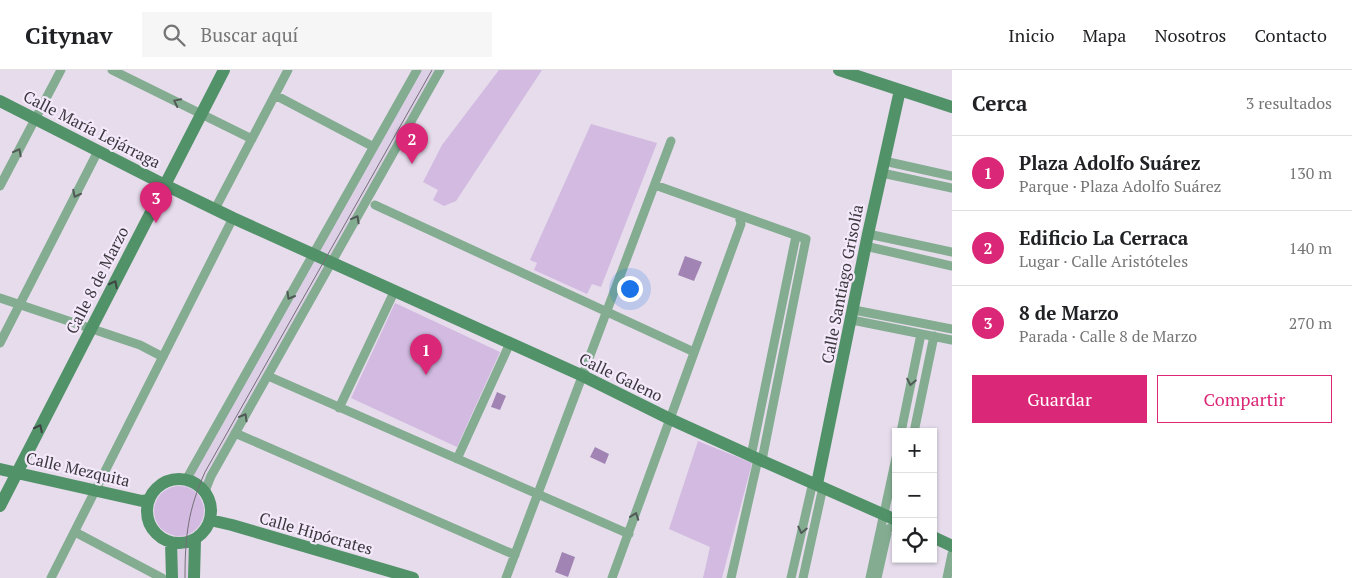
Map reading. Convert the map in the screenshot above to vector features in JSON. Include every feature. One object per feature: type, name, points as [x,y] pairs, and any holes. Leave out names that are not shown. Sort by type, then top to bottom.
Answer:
[{"type":"street","points":[[0,186],[61,70]]},
{"type":"street","points":[[112,70],[252,139]]},
{"type":"street","name":"Calle 8 de Marzo","points":[[0,506],[224,70]]},
{"type":"street","points":[[215,209],[288,70]]},
{"type":"street","points":[[186,480],[314,254],[372,146],[417,70]]},
{"type":"street","points":[[205,491],[211,476],[235,433],[440,70]]},
{"type":"street","points":[[839,70],[952,107]]},
{"type":"street","name":"Calle Santiago Grisolía","points":[[818,485],[867,240],[900,90]]},
{"type":"street","points":[[275,95],[372,146]]},
{"type":"street","name":"Calle María Lejárraga","points":[[0,101],[165,185],[332,262]]},
{"type":"street","points":[[506,578],[671,141]]},
{"type":"street","points":[[0,343],[98,151]]},
{"type":"street","points":[[883,167],[952,176]]},
{"type":"street","points":[[883,167],[952,188]]},
{"type":"street","points":[[655,185],[806,239],[731,578]]},
{"type":"street","points":[[375,205],[694,352]]},
{"type":"street","points":[[612,578],[741,224],[739,216]]},
{"type":"street","points":[[51,578],[234,218]]},
{"type":"street","points":[[757,458],[796,236]]},
{"type":"street","points":[[867,240],[952,252]]},
{"type":"street","points":[[867,240],[952,266]]},
{"type":"street","name":"Calle Galeno","points":[[332,262],[583,376],[670,419],[892,518]]},
{"type":"street","points":[[339,408],[395,290]]},
{"type":"street","points":[[0,298],[140,345],[163,357]]},
{"type":"street","points":[[853,315],[952,329]]},
{"type":"street","points":[[853,315],[921,334],[952,340]]},
{"type":"street","points":[[902,428],[921,334]]},
{"type":"street","points":[[915,428],[934,336]]},
{"type":"street","points":[[457,458],[510,343]]},
{"type":"street","points":[[268,376],[629,534]]},
{"type":"street","points":[[235,433],[515,555]]},
{"type":"street","name":"Calle Mezquita","points":[[0,469],[96,489],[142,501],[150,500]]},
{"type":"street","points":[[170,480],[186,480],[199,485],[205,491],[211,509],[210,520],[204,531],[195,539],[185,542],[171,542],[154,530],[149,520],[148,510],[154,491],[161,485],[170,480]]},
{"type":"street","points":[[791,578],[818,485]]},
{"type":"street","points":[[803,578],[818,485]]},
{"type":"street","points":[[870,578],[892,518]]},
{"type":"street","name":"Calle Hipócrates","points":[[210,520],[413,578]]},
{"type":"street","points":[[877,578],[888,529],[892,527]]},
{"type":"street","points":[[75,532],[162,578]]},
{"type":"street","points":[[194,578],[195,539]]},
{"type":"street","points":[[937,539],[952,546]]},
{"type":"street","points":[[171,542],[172,578]]},
{"type":"street","points":[[947,578],[952,554]]},
{"type":"shaded area","points":[[420,70],[435,70],[206,479],[195,505],[192,519],[188,578],[174,578],[174,536],[185,486]]},
{"type":"shaded area","points":[[499,70],[542,70],[456,201],[444,206],[433,200],[438,190],[423,182],[442,145]]},
{"type":"shaded area","points":[[591,124],[657,143],[601,287],[592,284],[587,294],[534,270],[537,263],[530,260]]},
{"type":"shaded area","points":[[685,256],[702,262],[694,281],[678,275]]},
{"type":"shaded area","points":[[395,303],[500,352],[457,447],[351,398]]},
{"type":"shaded area","points":[[497,392],[506,396],[500,410],[491,407]]},
{"type":"shaded area","points":[[698,441],[752,463],[722,578],[703,578],[710,547],[669,529]]},
{"type":"shaded area","points":[[595,447],[609,454],[605,464],[590,457]]},
{"type":"shaded area","points":[[184,486],[197,493],[203,501],[203,521],[197,529],[189,535],[174,536],[161,529],[155,521],[154,506],[161,493],[169,487]]},
{"type":"shaded area","points":[[562,552],[575,557],[568,577],[555,572]]},
{"type":"tram line","points":[[185,578],[186,549],[191,511],[205,472],[432,70]]},
{"type":"place","name":"Edificio La Cerraca","points":[[412,164]]},
{"type":"place","name":"8 de Marzo","points":[[156,223]]},
{"type":"place","name":"Plaza Adolfo Suárez","points":[[426,375]]}]
